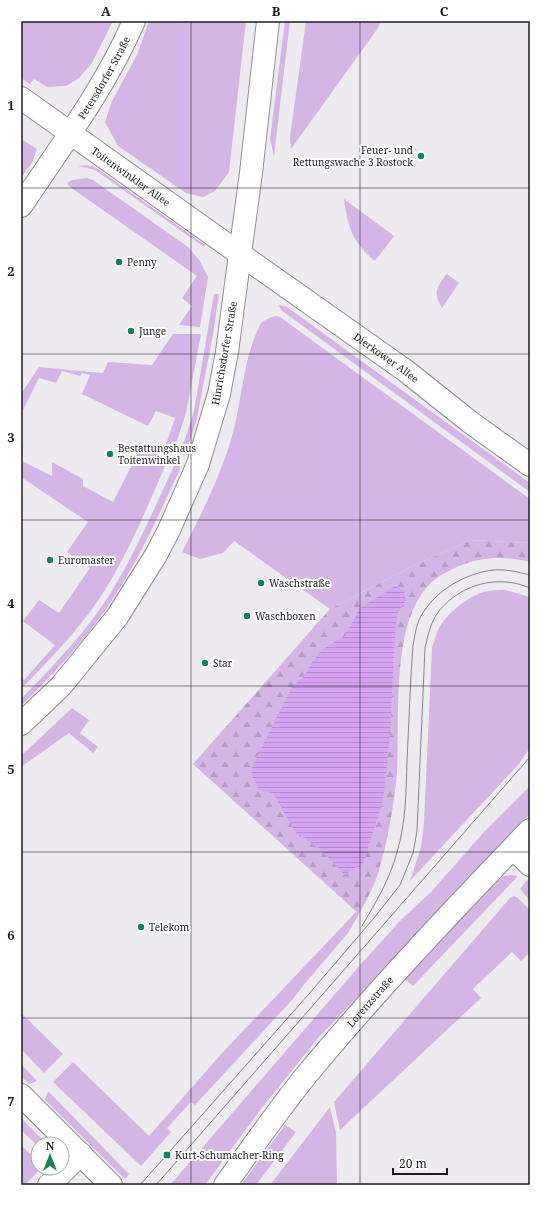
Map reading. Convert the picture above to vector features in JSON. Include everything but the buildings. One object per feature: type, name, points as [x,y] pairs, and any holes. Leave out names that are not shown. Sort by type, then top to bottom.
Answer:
[{"type":"street","name":"Petersdorfer Straße","points":[[71,133],[114,63],[134,21]]},
{"type":"street","name":"Hinrichsdorfer Straße","points":[[21,724],[61,686],[117,617],[156,556],[198,464],[219,394],[228,345],[251,173],[268,21]]},
{"type":"street","name":"Toitenwinkler Allee","points":[[21,98],[240,254]]},
{"type":"street","points":[[21,206],[71,133]]},
{"type":"street","name":"Dierkower Allee","points":[[240,254],[406,371],[470,422],[530,465]]},
{"type":"street","name":"Lorenzstraße","points":[[225,1185],[271,1121],[344,1031],[401,967],[530,830]]},
{"type":"street","points":[[513,848],[530,865]]},
{"type":"street","points":[[21,1095],[111,1185]]},
{"type":"street","points":[[49,1185],[80,1154]]},
{"type":"green space","points":[[21,21],[113,21],[92,63],[79,78],[66,86],[47,87],[34,79],[30,84],[21,78]]},
{"type":"green space","points":[[149,21],[246,21],[229,172],[215,191],[203,197],[186,193],[118,146],[105,122],[112,101],[137,55]]},
{"type":"green space","points":[[285,21],[290,21],[274,156],[270,139]]},
{"type":"green space","points":[[306,21],[381,21],[378,28],[291,149],[290,137]]},
{"type":"green space","points":[[21,139],[37,149],[32,163],[21,178]]},
{"type":"green space","points":[[87,165],[98,169],[205,245],[204,247],[95,170],[78,166]]},
{"type":"green space","points":[[87,178],[93,180],[188,247],[200,261],[208,277],[200,327],[179,325],[192,306],[182,298],[197,276],[70,187],[67,183],[72,180]]},
{"type":"green space","points":[[344,199],[394,236],[375,261],[361,247],[352,234],[347,218]]},
{"type":"green space","points":[[447,274],[459,283],[442,308],[437,298],[437,290]]},
{"type":"green space","points":[[214,294],[219,294],[196,423],[186,452],[183,455],[180,454],[180,449],[185,439],[194,411]]},
{"type":"green space","points":[[279,305],[287,307],[530,483],[530,492],[281,310]]},
{"type":"green space","points":[[276,316],[280,317],[530,499],[530,543],[471,540],[415,565],[330,609],[234,541],[223,553],[200,559],[182,552],[209,498],[226,455],[235,426],[253,341],[262,323]]},
{"type":"green space","points":[[173,334],[201,334],[186,413],[174,450],[166,444],[175,418],[156,411],[148,426],[82,394],[90,375],[82,373],[80,376],[62,371],[56,383],[39,378],[21,414],[21,394],[39,367],[103,373],[108,362],[152,365]]},
{"type":"green space","points":[[21,444],[23,445],[22,461],[52,476],[52,462],[83,479],[83,486],[113,502],[141,447],[168,459],[133,539],[108,585],[79,627],[21,689],[21,678],[24,680],[55,645],[23,621],[39,600],[59,613],[90,568],[67,552],[88,522],[21,477]]},
{"type":"green space","points":[[176,462],[180,464],[180,469],[141,551],[119,590],[85,637],[58,668],[21,706],[21,699],[56,663],[102,606],[126,567]]},
{"type":"green space","points":[[471,540],[530,543],[530,562],[494,558],[477,560],[459,566],[442,574],[431,583],[415,605],[407,627],[402,653],[399,680],[396,783],[389,827],[385,849],[377,876],[359,914],[193,764],[330,609],[415,565]]},
{"type":"green space","points":[[505,590],[530,597],[530,748],[518,765],[410,881],[421,847],[424,823],[432,648],[435,638],[439,628],[447,616],[473,596],[487,591]]},
{"type":"green space","points":[[72,708],[89,720],[80,733],[98,747],[93,753],[69,733],[21,767],[21,756]]},
{"type":"green space","points":[[530,786],[530,814],[428,924],[318,1038],[261,1109],[205,1185],[170,1185],[361,964],[400,921],[432,891],[484,832]]},
{"type":"green space","points":[[503,876],[518,876],[413,986],[403,978]]},
{"type":"green space","points":[[527,880],[530,882],[530,901],[520,889]]},
{"type":"green space","points":[[514,896],[530,910],[530,952],[521,961],[512,952],[473,989],[481,998],[340,1130],[334,1102],[510,898]]},
{"type":"green space","points":[[357,911],[359,914],[348,933],[292,1000],[195,1105],[191,1102],[167,1128],[171,1132],[141,1166],[53,1082],[73,1062],[149,1136],[223,1052]]},
{"type":"green space","points":[[21,1013],[63,1054],[44,1073],[21,1049]]},
{"type":"green space","points":[[21,1064],[37,1081],[29,1084],[21,1076]]},
{"type":"green space","points":[[48,1091],[129,1174],[125,1179],[45,1100]]},
{"type":"green space","points":[[330,1107],[336,1133],[337,1185],[270,1185]]},
{"type":"green space","points":[[21,1118],[39,1136],[30,1136],[30,1138],[21,1130]]},
{"type":"green space","points":[[285,1125],[296,1132],[256,1185],[241,1185]]},
{"type":"green space","points":[[21,1145],[30,1154],[30,1176],[33,1176],[25,1185],[21,1185]]},
{"type":"shaded area","points":[[395,586],[404,591],[406,600],[397,614],[390,735],[383,800],[364,862],[345,875],[320,849],[295,832],[273,793],[259,790],[252,775],[252,767],[292,687],[304,676],[319,653],[329,645],[345,636],[360,608]]},
{"type":"tram line","points":[[362,926],[391,872],[400,841],[406,796],[413,645],[419,619],[427,607],[443,591],[462,579],[472,575],[494,570],[512,571],[530,575]]},
{"type":"tram line","points":[[140,1185],[308,995],[374,918],[400,885],[413,853],[417,831],[425,648],[430,628],[436,615],[458,594],[481,584],[505,582],[530,588]]},
{"type":"tram line","points":[[156,1185],[530,757]]},
{"type":"place","name":"Feuer- und Rettungswache 3 Rostock","points":[[421,156]]},
{"type":"place","name":"Penny","points":[[119,262]]},
{"type":"place","name":"Junge","points":[[131,331]]},
{"type":"place","name":"Bestattungshaus Toitenwinkel","points":[[110,454]]},
{"type":"place","name":"Euromaster","points":[[50,560]]},
{"type":"place","name":"Waschstraße","points":[[261,583]]},
{"type":"place","name":"Waschboxen","points":[[247,616]]},
{"type":"place","name":"Star","points":[[205,663]]},
{"type":"place","name":"Telekom","points":[[141,927]]},
{"type":"place","name":"Kurt-Schumacher-Ring","points":[[167,1155]]}]
